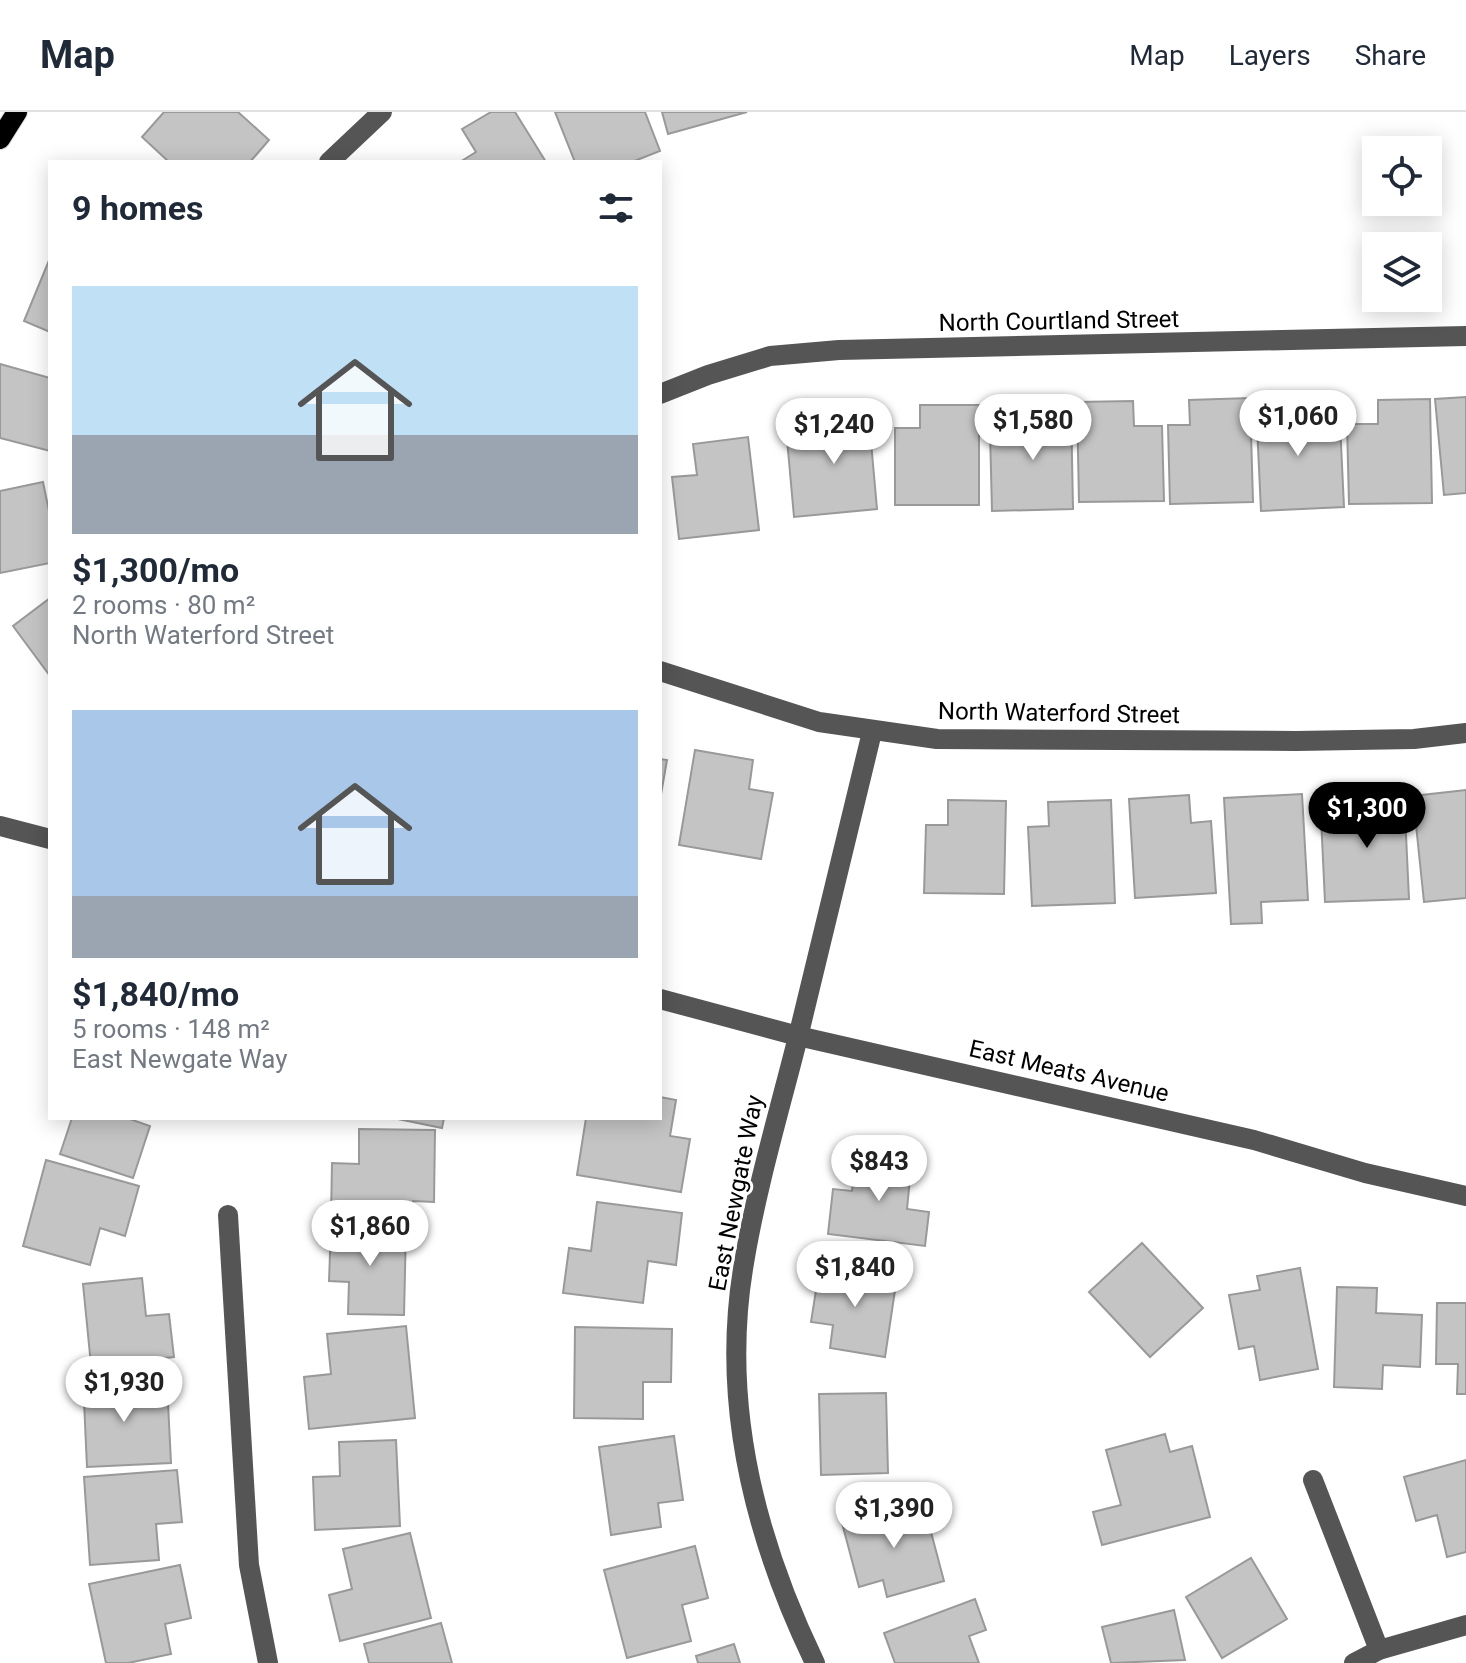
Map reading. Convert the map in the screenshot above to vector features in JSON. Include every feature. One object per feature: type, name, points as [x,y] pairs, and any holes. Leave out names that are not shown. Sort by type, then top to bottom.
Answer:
[{"type":"main road","points":[[0,139],[17,112]]},
{"type":"street","points":[[331,160],[382,112]]},
{"type":"street","name":"North Courtland Street","points":[[662,393],[770,356],[839,350],[1413,340],[1466,336]]},
{"type":"street","name":"North Waterford Street","points":[[662,672],[819,722],[937,739],[1310,741],[1414,739],[1466,733]]},
{"type":"street","name":"East Newgate Way","points":[[815,1663],[779,1578],[751,1487],[739,1412],[737,1346],[743,1266],[761,1176],[872,732]]},
{"type":"street","points":[[0,826],[48,838]]},
{"type":"street","name":"East Meats Avenue","points":[[662,1000],[798,1036],[1254,1140],[1365,1173],[1466,1196]]},
{"type":"street","points":[[228,1215],[249,1565],[268,1663]]},
{"type":"street","points":[[1313,1480],[1379,1650]]},
{"type":"street","points":[[1354,1663],[1379,1650],[1466,1625]]},
{"type":"building","points":[[164,112],[238,112],[269,140],[252,160],[167,160],[142,137]]},
{"type":"building","points":[[491,112],[515,112],[545,160],[463,160],[476,152],[462,129]]},
{"type":"building","points":[[555,112],[645,112],[660,151],[637,160],[574,160]]},
{"type":"building","points":[[662,112],[747,112],[668,134]]},
{"type":"building","points":[[48,263],[48,331],[24,321]]},
{"type":"building","points":[[0,364],[48,377],[48,450],[0,438]]},
{"type":"building","points":[[1466,397],[1466,493],[1444,495],[1435,399]]},
{"type":"building","points":[[1250,398],[1253,502],[1170,504],[1168,425],[1190,425],[1189,400]]},
{"type":"building","points":[[1430,399],[1432,503],[1349,504],[1347,424],[1378,424],[1378,400]]},
{"type":"building","points":[[1133,401],[1134,426],[1162,426],[1164,501],[1079,502],[1077,402]]},
{"type":"building","points":[[1318,401],[1320,425],[1340,423],[1344,507],[1261,511],[1256,404]]},
{"type":"building","points":[[920,405],[979,405],[979,505],[895,505],[895,428],[920,428]]},
{"type":"building","points":[[1071,407],[1073,509],[992,511],[990,432],[1014,431],[1014,408]]},
{"type":"building","points":[[868,408],[877,509],[794,517],[787,439],[816,436],[813,413]]},
{"type":"building","points":[[748,437],[759,530],[679,539],[672,477],[697,475],[693,444]]},
{"type":"building","points":[[43,482],[48,506],[48,563],[0,573],[0,491]]},
{"type":"building","points":[[48,600],[48,673],[13,626]]},
{"type":"building","points":[[695,750],[753,760],[749,789],[773,793],[761,859],[679,845]]},
{"type":"building","points":[[662,759],[667,760],[662,789]]},
{"type":"building","points":[[1466,790],[1466,898],[1424,902],[1413,796]]},
{"type":"building","points":[[1404,792],[1409,899],[1325,902],[1321,817],[1349,816],[1348,795]]},
{"type":"building","points":[[1302,794],[1308,900],[1261,902],[1262,923],[1231,924],[1224,798]]},
{"type":"building","points":[[1189,795],[1191,823],[1211,821],[1216,893],[1135,898],[1129,799]]},
{"type":"building","points":[[948,800],[1006,801],[1004,894],[924,893],[926,825],[948,825]]},
{"type":"building","points":[[1111,800],[1115,903],[1032,906],[1028,827],[1049,826],[1048,802]]},
{"type":"building","points":[[662,1097],[676,1100],[670,1136],[690,1139],[681,1192],[577,1175],[586,1120],[662,1120]]},
{"type":"building","points":[[71,1120],[133,1120],[150,1126],[133,1178],[60,1154]]},
{"type":"building","points":[[403,1120],[444,1120],[442,1128]]},
{"type":"building","points":[[359,1129],[435,1130],[434,1202],[413,1201],[413,1220],[331,1219],[332,1163],[359,1164]]},
{"type":"building","points":[[856,1151],[912,1158],[907,1209],[929,1212],[925,1246],[828,1234],[833,1189],[852,1191]]},
{"type":"building","points":[[46,1160],[139,1186],[125,1236],[100,1228],[90,1265],[23,1246]]},
{"type":"building","points":[[597,1202],[682,1213],[676,1265],[648,1261],[643,1303],[563,1293],[569,1248],[591,1251]]},
{"type":"building","points":[[331,1226],[406,1228],[404,1315],[348,1314],[349,1282],[329,1281]]},
{"type":"building","points":[[1142,1243],[1203,1308],[1150,1357],[1089,1292]]},
{"type":"building","points":[[820,1265],[897,1277],[885,1357],[830,1348],[833,1325],[811,1322]]},
{"type":"building","points":[[1300,1268],[1318,1369],[1260,1380],[1254,1346],[1239,1349],[1229,1295],[1260,1290],[1257,1276]]},
{"type":"building","points":[[142,1278],[146,1316],[169,1314],[174,1357],[91,1365],[83,1284]]},
{"type":"building","points":[[1337,1287],[1377,1288],[1376,1313],[1422,1315],[1420,1367],[1383,1365],[1382,1389],[1334,1387]]},
{"type":"building","points":[[1437,1303],[1466,1303],[1466,1394],[1457,1394],[1458,1364],[1436,1364]]},
{"type":"building","points":[[406,1326],[415,1418],[309,1429],[304,1377],[331,1374],[327,1334]]},
{"type":"building","points":[[575,1327],[672,1329],[671,1382],[643,1382],[643,1419],[574,1418]]},
{"type":"building","points":[[145,1376],[147,1404],[168,1403],[171,1463],[87,1467],[83,1379]]},
{"type":"building","points":[[886,1393],[888,1473],[821,1475],[819,1394]]},
{"type":"building","points":[[1165,1434],[1170,1452],[1192,1446],[1210,1517],[1102,1545],[1093,1512],[1121,1505],[1106,1450]]},
{"type":"building","points":[[674,1436],[683,1500],[658,1503],[661,1527],[611,1535],[599,1447]]},
{"type":"building","points":[[396,1440],[400,1526],[315,1530],[313,1477],[340,1476],[339,1442]]},
{"type":"building","points":[[1466,1460],[1466,1552],[1447,1557],[1437,1515],[1416,1521],[1404,1477]]},
{"type":"building","points":[[177,1470],[182,1522],[156,1524],[159,1560],[90,1565],[84,1477]]},
{"type":"building","points":[[923,1502],[944,1581],[887,1597],[883,1580],[859,1587],[842,1523]]},
{"type":"building","points":[[410,1533],[431,1618],[340,1641],[329,1595],[352,1589],[343,1549]]},
{"type":"building","points":[[695,1546],[708,1598],[682,1605],[691,1641],[627,1658],[604,1570]]},
{"type":"building","points":[[1251,1558],[1287,1619],[1222,1658],[1186,1597]]},
{"type":"building","points":[[180,1565],[191,1618],[165,1624],[171,1654],[128,1663],[106,1663],[89,1584]]},
{"type":"building","points":[[975,1599],[986,1630],[969,1636],[979,1663],[895,1663],[884,1633]]},
{"type":"building","points":[[1174,1610],[1185,1660],[1111,1663],[1102,1627]]},
{"type":"building","points":[[441,1623],[452,1663],[369,1663],[364,1644]]},
{"type":"building","points":[[734,1644],[740,1663],[698,1663],[696,1656]]}]
